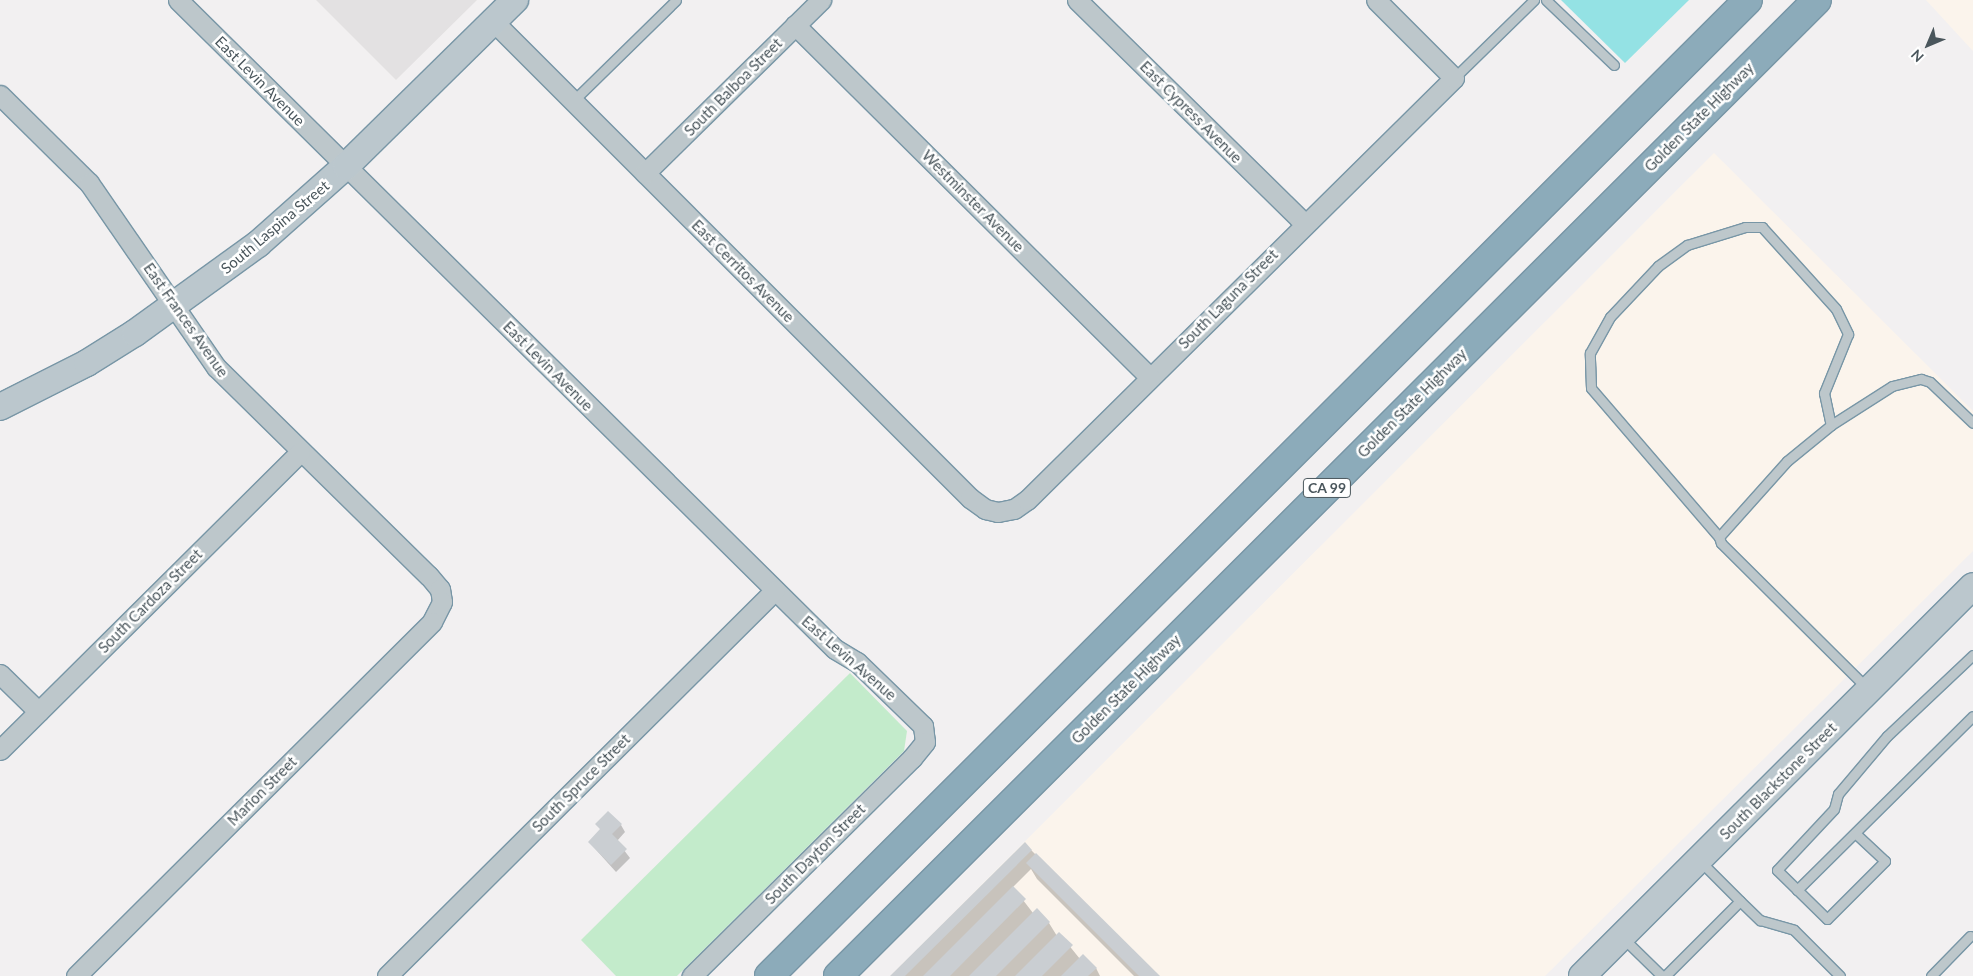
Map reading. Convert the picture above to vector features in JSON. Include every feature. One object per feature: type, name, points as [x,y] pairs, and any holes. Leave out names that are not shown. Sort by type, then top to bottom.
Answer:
[{"type":"highway","points":[[769,976],[1748,0]]},
{"type":"highway","name":"Golden State Highway","points":[[838,976],[1817,0]]},
{"type":"street","name":"East Levin Avenue","points":[[178,0],[835,649],[857,662],[923,726]]},
{"type":"street","name":"South Laspina Street","points":[[0,407],[87,363],[175,307],[258,244],[346,166],[515,0]]},
{"type":"street","name":"South Balboa Street","points":[[645,173],[821,0]]},
{"type":"street","name":"East Cypress Avenue","points":[[1077,0],[1304,224]]},
{"type":"street","points":[[1376,0],[1454,78]]},
{"type":"street","name":"East Cerritos Avenue","points":[[493,22],[970,498],[985,509],[998,512]]},
{"type":"street","name":"Westminster Avenue","points":[[795,25],[1150,377]]},
{"type":"street","name":"South Laguna Street","points":[[998,512],[1014,509],[1027,500],[1304,224],[1454,78]]},
{"type":"street","name":"East Frances Avenue","points":[[0,95],[89,183],[216,367],[300,452],[430,576],[440,589],[442,602]]},
{"type":"street","name":"South Cardoza Street","points":[[0,750],[300,452]]},
{"type":"street","name":"South Blackstone Street","points":[[1582,976],[1973,586]]},
{"type":"street","name":"South Spruce Street","points":[[387,976],[775,590]]},
{"type":"street","name":"Marion Street","points":[[76,976],[432,622],[442,602]]},
{"type":"street","points":[[0,674],[39,712]]},
{"type":"street","name":"South Dayton Street","points":[[692,976],[916,754],[924,742],[923,726]]},
{"type":"lane","points":[[573,101],[676,0]]},
{"type":"lane","points":[[1454,78],[1534,0]]},
{"type":"lane","points":[[1546,0],[1614,65]]},
{"type":"lane","points":[[1831,425],[1824,393],[1848,334],[1836,309],[1762,227],[1745,227],[1687,245],[1658,266],[1610,317],[1590,353],[1591,388],[1719,538],[1720,543],[1869,690]]},
{"type":"lane","points":[[1719,538],[1787,461],[1831,425],[1892,386],[1920,379],[1930,382],[1973,423]]},
{"type":"lane","points":[[1855,833],[1885,862],[1827,919],[1777,870],[1834,809],[1838,794],[1887,736],[1973,655]]},
{"type":"lane","points":[[1797,890],[1973,716]]},
{"type":"lane","points":[[1699,860],[1760,920],[1794,930],[1840,976]]},
{"type":"lane","points":[[1622,937],[1664,976],[1740,901]]},
{"type":"lane","points":[[1931,976],[1970,936]]},
{"type":"shaded area","points":[[316,0],[477,0],[396,80]]},
{"type":"shaded area","points":[[1926,0],[1973,0],[1973,51]]},
{"type":"shaded area","points":[[1714,153],[1973,411],[1973,551],[1545,976],[890,976]]},
{"type":"green space","points":[[850,673],[907,731],[904,751],[677,976],[616,976],[581,940]]},
{"type":"water","points":[[1561,0],[1689,0],[1625,63]]},
{"type":"building","points":[[608,811],[622,824],[612,834],[627,849],[611,865],[588,842],[600,829],[595,824]]},
{"type":"building","points":[[1025,842],[1032,850],[905,976],[890,976]]},
{"type":"building","points":[[1036,853],[1160,976],[1139,976],[1026,863]]},
{"type":"building","points":[[1013,886],[1026,899],[950,976],[923,976]]},
{"type":"building","points":[[1037,908],[1050,922],[996,976],[969,976]]},
{"type":"building","points":[[1059,932],[1073,945],[1042,976],[1015,976]]},
{"type":"building","points":[[1083,954],[1097,968],[1088,976],[1061,976]]}]
